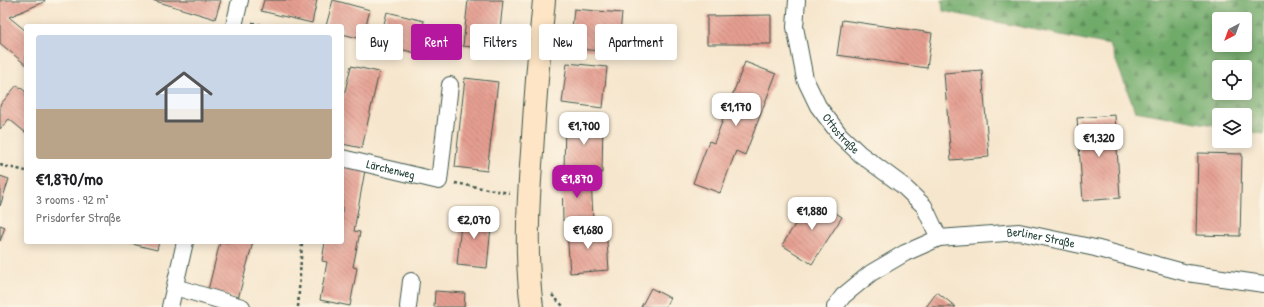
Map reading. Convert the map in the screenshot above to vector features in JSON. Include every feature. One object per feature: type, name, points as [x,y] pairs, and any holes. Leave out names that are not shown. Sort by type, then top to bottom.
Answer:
[{"type":"street","points":[[234,24],[240,0]]},
{"type":"street","points":[[532,307],[529,285],[529,196],[538,60],[544,0]]},
{"type":"street","name":"Ottostraße","points":[[797,0],[795,27],[805,79],[818,106],[840,135],[860,154],[902,185],[924,206],[939,238]]},
{"type":"street","points":[[438,180],[450,85]]},
{"type":"street","name":"Lärchenweg","points":[[344,158],[438,180]]},
{"type":"street","name":"Berliner Straße","points":[[835,307],[843,296],[870,273],[905,253],[939,238],[1019,232],[1095,248],[1187,273],[1264,284]]},
{"type":"street","points":[[170,307],[185,244]]},
{"type":"street","points":[[408,307],[411,282]]},
{"type":"street","points":[[175,287],[242,307]]},
{"type":"path","points":[[0,165],[24,171]]},
{"type":"path","points":[[438,180],[529,196]]},
{"type":"path","points":[[298,307],[302,244]]},
{"type":"green space","points":[[942,0],[1264,0],[1264,134],[1252,132],[1252,108],[1212,108],[1212,125],[1135,111],[1110,45],[943,11]]},
{"type":"building","points":[[0,0],[45,0],[44,2],[9,17],[24,29],[24,63],[0,43]]},
{"type":"building","points":[[152,0],[221,0],[215,19]]},
{"type":"building","points":[[264,0],[317,0],[312,23],[261,11]]},
{"type":"building","points":[[333,0],[370,10],[366,24],[356,24],[356,38],[344,34],[344,24],[327,24]]},
{"type":"building","points":[[468,0],[503,0],[501,24],[470,24],[470,47],[463,46]]},
{"type":"building","points":[[574,9],[622,13],[621,24],[595,24],[595,51],[587,50],[587,24],[572,24]]},
{"type":"building","points":[[387,12],[424,21],[423,24],[411,24],[411,52],[403,50],[403,24],[384,24]]},
{"type":"building","points":[[771,15],[771,44],[707,44],[707,16]]},
{"type":"building","points":[[842,20],[932,33],[927,68],[837,55]]},
{"type":"building","points":[[745,62],[776,74],[745,155],[736,151],[720,193],[693,183],[709,141],[714,143]]},
{"type":"building","points":[[567,63],[607,67],[603,108],[562,103]]},
{"type":"building","points":[[351,66],[379,72],[362,148],[344,144],[344,96]]},
{"type":"building","points":[[982,70],[989,157],[951,160],[944,73]]},
{"type":"building","points":[[465,78],[498,82],[487,171],[455,167]]},
{"type":"building","points":[[17,85],[24,90],[24,131],[9,119],[0,129],[0,105]]},
{"type":"building","points":[[1115,115],[1120,198],[1083,201],[1077,118]]},
{"type":"building","points":[[565,120],[603,121],[602,173],[564,172]]},
{"type":"building","points":[[1198,153],[1242,154],[1240,236],[1196,235]]},
{"type":"building","points":[[344,166],[365,170],[354,231],[360,232],[353,267],[357,268],[350,306],[320,300],[327,262],[322,261],[325,244],[344,244]]},
{"type":"building","points":[[0,176],[9,179],[0,206]]},
{"type":"building","points":[[591,176],[593,220],[563,221],[562,177]]},
{"type":"building","points":[[812,198],[842,217],[812,264],[782,245]]},
{"type":"building","points":[[462,213],[492,216],[487,268],[457,265]]},
{"type":"building","points":[[0,225],[5,227],[0,241]]},
{"type":"building","points":[[606,228],[609,270],[570,273],[567,230]]},
{"type":"building","points":[[132,244],[158,244],[157,250]]},
{"type":"building","points":[[220,244],[252,244],[238,299],[208,290]]},
{"type":"building","points":[[651,288],[670,298],[665,307],[641,307]]},
{"type":"building","points":[[435,291],[465,293],[464,307],[434,307]]},
{"type":"building","points":[[937,292],[956,307],[926,307]]}]
